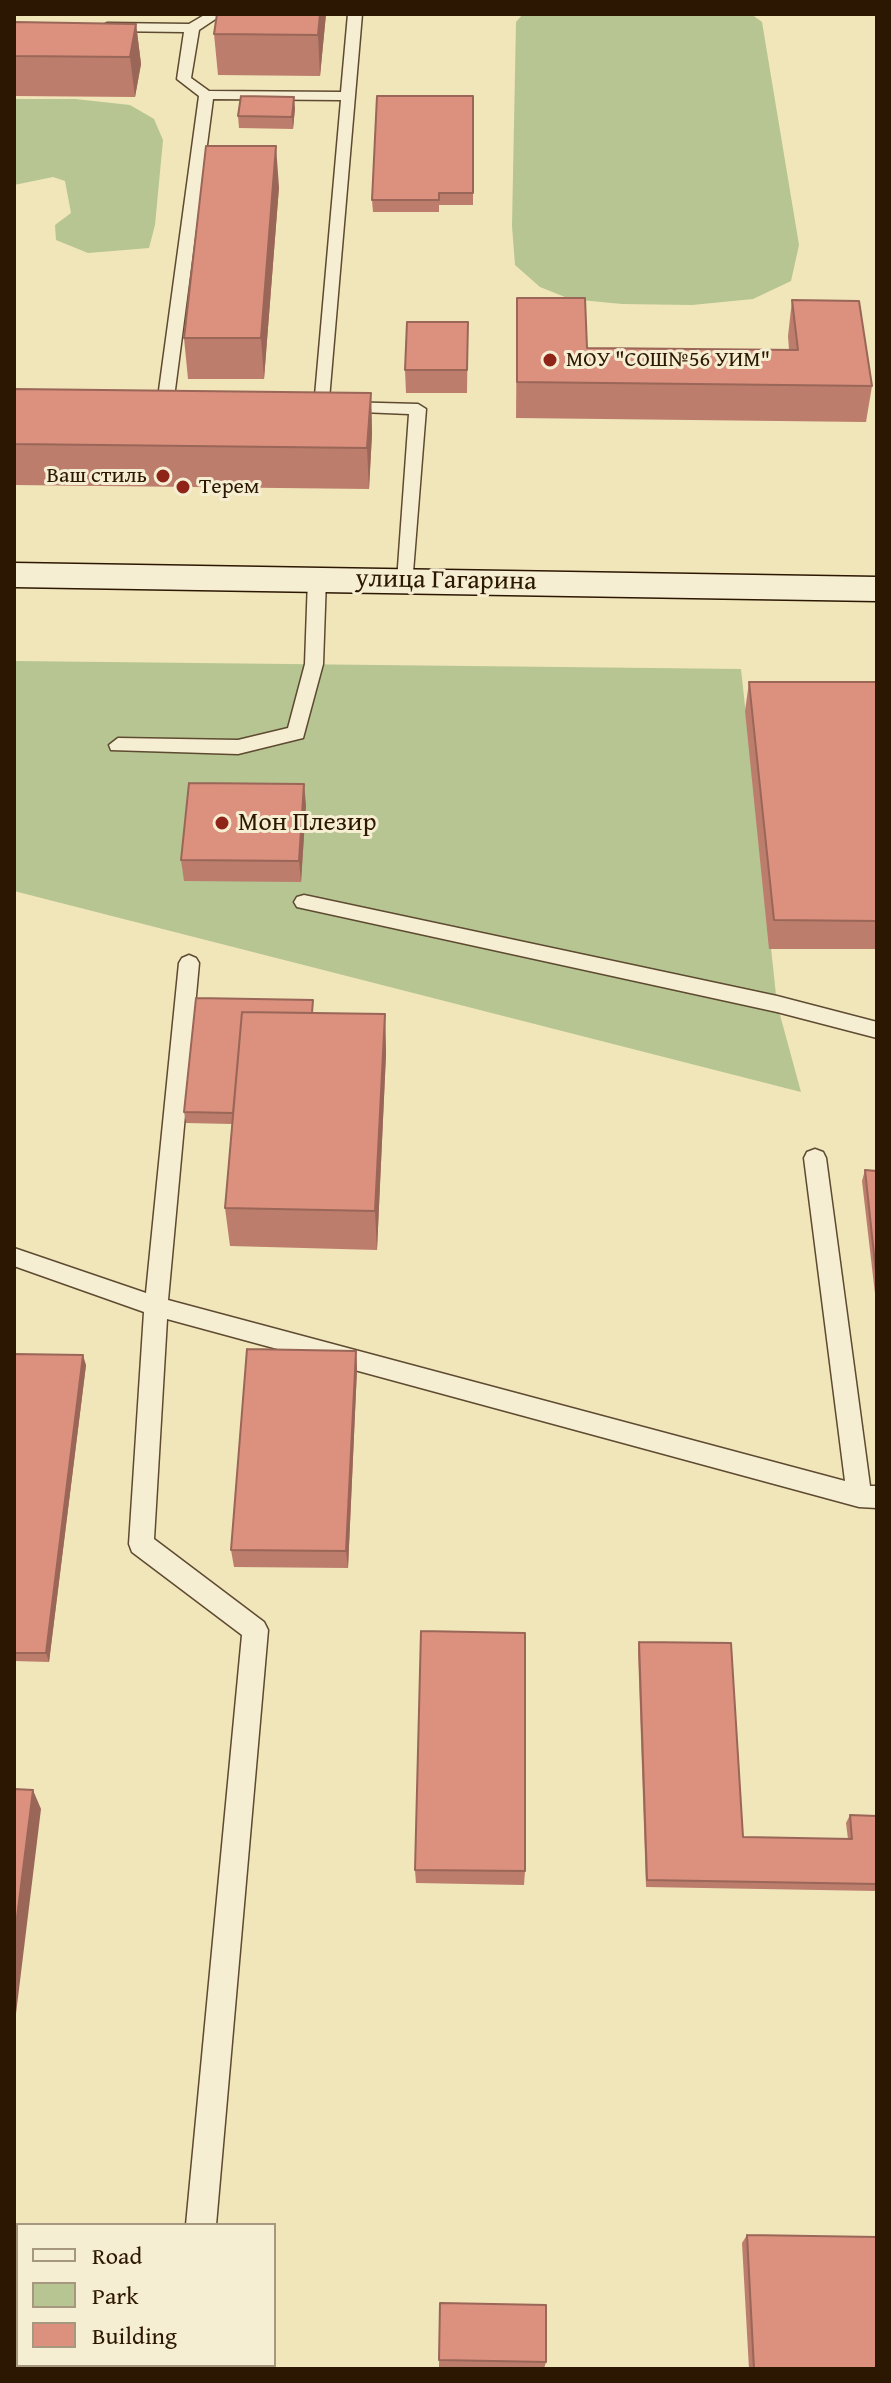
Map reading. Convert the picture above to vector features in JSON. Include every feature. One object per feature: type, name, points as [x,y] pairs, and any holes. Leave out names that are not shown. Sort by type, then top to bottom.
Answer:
[{"type":"main road","name":"улица Гагарина","points":[[14,575],[877,589]]},
{"type":"lane","points":[[88,27],[192,28],[216,14]]},
{"type":"lane","points":[[355,14],[314,407],[418,409],[406,581]]},
{"type":"lane","points":[[192,28],[184,79],[206,95],[347,96]]},
{"type":"lane","points":[[165,405],[206,95]]},
{"type":"lane","points":[[118,745],[238,747],[296,733],[314,664],[317,579]]},
{"type":"lane","points":[[304,902],[777,1004],[877,1030]]},
{"type":"lane","points":[[189,963],[156,1306],[141,1544],[255,1630],[201,2223]]},
{"type":"lane","points":[[14,1257],[156,1306],[868,1496],[815,1158]]},
{"type":"green space","points":[[523,14],[751,14],[762,22],[799,245],[791,281],[753,299],[692,305],[622,304],[570,299],[540,287],[515,265],[512,226],[516,22]]},
{"type":"green space","points":[[14,99],[75,99],[130,105],[154,119],[163,140],[155,225],[149,248],[88,253],[56,240],[55,225],[71,213],[65,181],[53,177],[14,185]]},
{"type":"green space","points":[[14,661],[741,669],[777,1004],[801,1092],[14,891]]},
{"type":"building","points":[[217,14],[320,14],[318,35],[214,34]]},
{"type":"building","points":[[14,22],[136,24],[130,57],[14,56]]},
{"type":"building","points":[[241,96],[294,97],[292,117],[238,116]]},
{"type":"building","points":[[377,96],[473,96],[473,193],[439,193],[439,200],[372,200]]},
{"type":"building","points":[[206,146],[276,146],[261,338],[184,338]]},
{"type":"building","points":[[517,298],[585,298],[587,348],[798,350],[792,300],[859,301],[872,386],[517,382]]},
{"type":"building","points":[[407,322],[468,322],[467,370],[405,370]]},
{"type":"building","points":[[14,389],[371,393],[367,448],[14,444]]},
{"type":"building","points":[[749,682],[877,682],[877,921],[774,920]]},
{"type":"building","points":[[189,783],[304,784],[299,861],[181,860]]},
{"type":"building","points":[[196,998],[313,1000],[312,1013],[242,1012],[233,1113],[184,1112]]},
{"type":"building","points":[[242,1012],[385,1014],[375,1211],[225,1208]]},
{"type":"building","points":[[865,1170],[877,1171],[877,1282]]},
{"type":"building","points":[[247,1349],[356,1351],[346,1551],[231,1550]]},
{"type":"building","points":[[14,1354],[83,1355],[46,1653],[14,1653]]},
{"type":"building","points":[[421,1631],[525,1633],[525,1871],[415,1870]]},
{"type":"building","points":[[639,1642],[731,1643],[743,1837],[852,1839],[850,1815],[877,1816],[877,1884],[647,1880]]},
{"type":"building","points":[[14,1789],[33,1790],[14,1941]]},
{"type":"building","points":[[747,2235],[877,2237],[877,2369],[754,2369]]},
{"type":"building","points":[[440,2303],[546,2305],[546,2362],[439,2360]]},
{"type":"place","name":"МОУ \"СОШ№56 УИМ\"","points":[[550,360]]},
{"type":"place","name":"Ваш стиль","points":[[163,476]]},
{"type":"place","name":"Терем","points":[[183,487]]},
{"type":"place","name":"Мон Плезир","points":[[222,823]]}]
